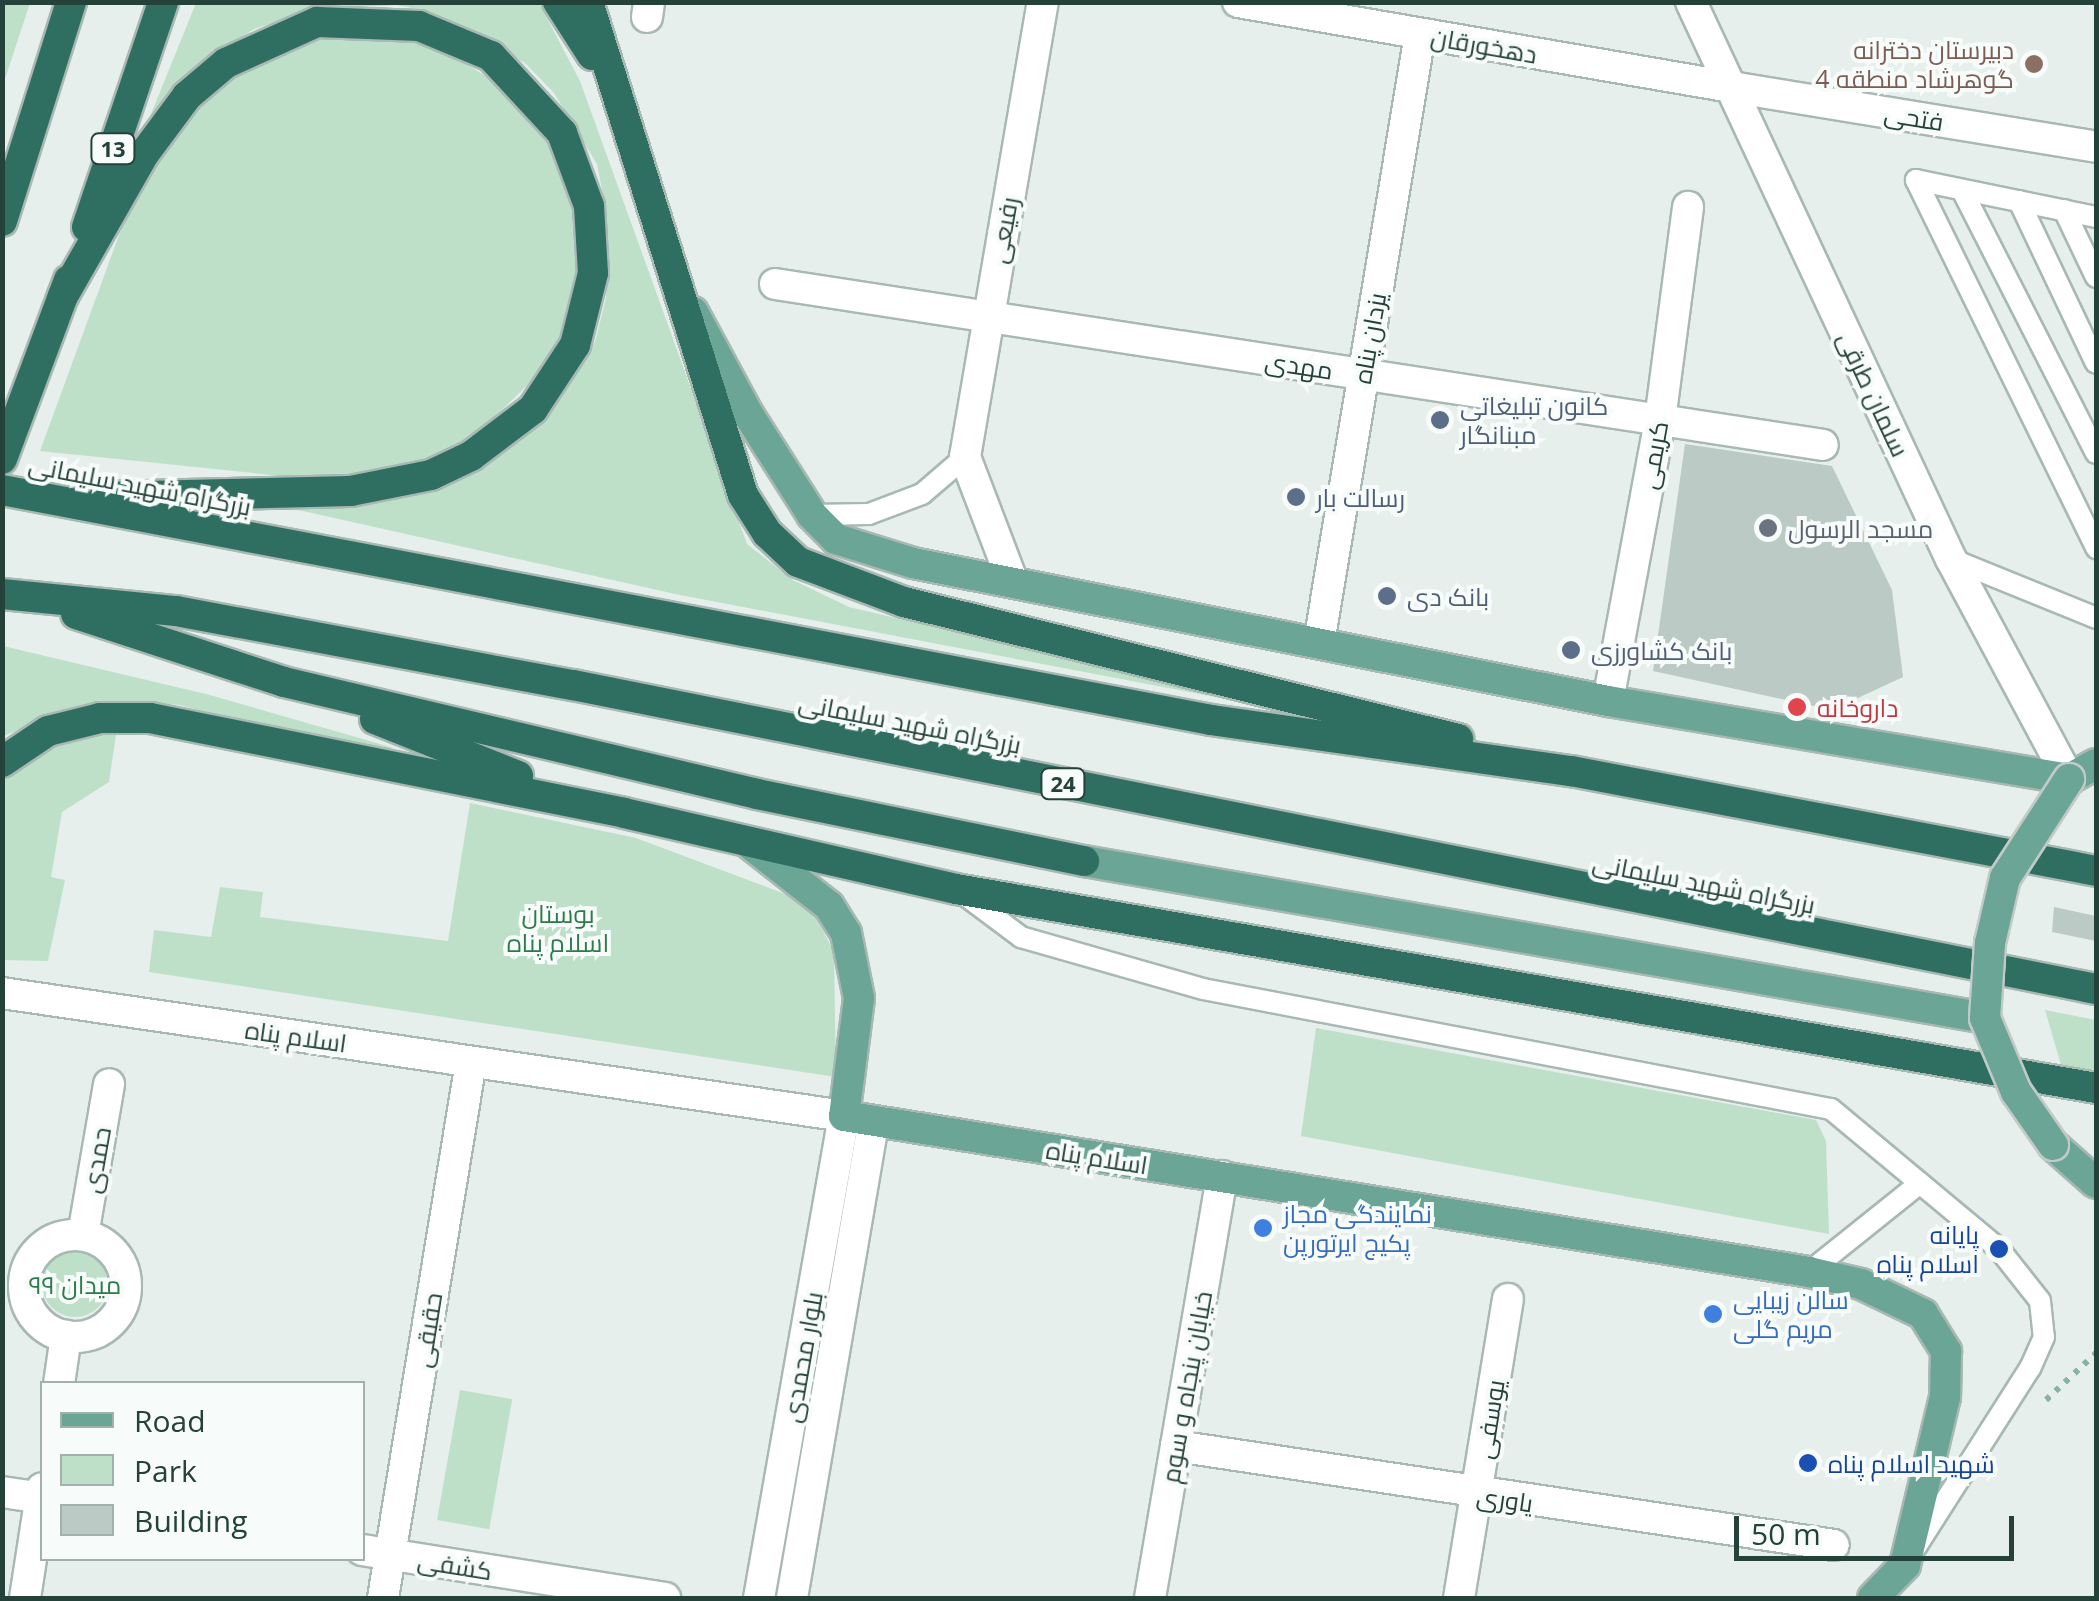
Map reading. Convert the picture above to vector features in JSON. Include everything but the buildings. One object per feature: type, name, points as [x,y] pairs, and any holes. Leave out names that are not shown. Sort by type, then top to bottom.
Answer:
[{"type":"highway","points":[[2,221],[71,2]]},
{"type":"highway","name":"13","points":[[2,459],[63,296],[163,2]]},
{"type":"highway","points":[[558,2],[607,79]]},
{"type":"highway","points":[[588,2],[607,79],[743,495],[767,532],[798,562],[904,602],[1300,695],[1572,770]]},
{"type":"highway","points":[[56,500],[251,488],[350,491],[430,476],[471,456],[534,409],[575,345],[593,274],[589,206],[562,133],[532,94],[491,56],[419,26],[317,22],[240,55],[188,96],[144,154],[63,296]]},
{"type":"highway","name":"بزرگراه شهید سلیمانی","points":[[2,490],[1211,720],[1572,770],[2096,871]]},
{"type":"highway","points":[[14,596],[284,682],[624,813]]},
{"type":"highway","name":"بزرگراه شهید سلیمانی","points":[[14,596],[176,612],[535,678],[2096,988]]},
{"type":"highway","points":[[284,682],[757,794],[1084,861]]},
{"type":"highway","points":[[2,762],[48,731],[100,718],[150,718],[624,813],[956,888],[2096,1088]]},
{"type":"main road","points":[[671,270],[748,414],[812,515],[836,539],[913,563],[1608,701],[2069,778]]},
{"type":"main road","points":[[2096,764],[2069,778],[2005,878],[1990,943],[1985,1018],[2016,1092],[2053,1144],[2096,1184]]},
{"type":"main road","points":[[750,844],[829,906],[846,933],[859,998],[859,1119]]},
{"type":"main road","points":[[1084,861],[1985,1018]]},
{"type":"main road","name":"اسلام پناه","points":[[859,1119],[1808,1272],[1861,1284],[1923,1314],[1946,1351],[1945,1397],[1905,1565]]},
{"type":"main road","points":[[1873,1598],[1905,1565]]},
{"type":"street","name":"رفیعی","points":[[965,457],[1042,2]]},
{"type":"street","name":"دهخورقان","points":[[1238,2],[1730,87]]},
{"type":"street","name":"سلمان طرقی","points":[[1692,2],[1951,559],[2069,778]]},
{"type":"street","name":"یزدان پناه","points":[[1319,643],[1420,34]]},
{"type":"street","name":"فتحی","points":[[1730,87],[2096,147]]},
{"type":"street","name":"کریمی","points":[[1608,701],[1660,420],[1688,207]]},
{"type":"street","name":"مهدی","points":[[775,284],[1823,445]]},
{"type":"street","points":[[965,457],[1012,580]]},
{"type":"street","name":"اسلام پناه","points":[[2,992],[859,1119]]},
{"type":"street","name":"حقیقی","points":[[383,1598],[376,1552],[470,1062]]},
{"type":"street","name":"حمدی","points":[[82,1235],[110,1084]]},
{"type":"street","name":"بلوار محمدی","points":[[760,1598],[859,1119]]},
{"type":"street","name":"بلوار محمدی","points":[[792,1598],[859,1119]]},
{"type":"street","name":"خیابان پنجاه و سوم","points":[[1150,1598],[1222,1176]]},
{"type":"street","points":[[82,1235],[112,1250],[126,1294],[111,1323],[97,1332],[66,1336],[36,1318],[24,1286],[27,1269],[48,1242],[82,1235]]},
{"type":"street","name":"یوسفی","points":[[1459,1598],[1508,1299]]},
{"type":"street","points":[[58,1381],[66,1336]]},
{"type":"street","name":"یاوری","points":[[1176,1446],[1476,1495],[1834,1546]]},
{"type":"street","points":[[2,1492],[40,1495]]},
{"type":"street","points":[[25,1598],[40,1507]]},
{"type":"street","name":"کشفی","points":[[376,1552],[665,1598]]},
{"type":"lane","points":[[2096,216],[1916,180],[2096,548]]},
{"type":"lane","points":[[1962,190],[2096,452]]},
{"type":"lane","points":[[2019,201],[2096,363]]},
{"type":"lane","points":[[2064,210],[2096,277]]},
{"type":"lane","points":[[812,515],[869,514],[904,501],[965,457]]},
{"type":"lane","points":[[1951,559],[2096,618]]},
{"type":"lane","points":[[956,888],[1021,937],[1203,989],[1831,1108],[1999,1249],[2040,1300],[2044,1337],[1905,1565]]},
{"type":"lane","points":[[1808,1272],[1920,1183]]},
{"type":"path","points":[[2044,1400],[2096,1353]]},
{"type":"green space","points":[[2,3],[30,3],[3,85]]},
{"type":"green space","points":[[196,3],[539,3],[580,81],[747,544],[793,580],[849,607],[1305,714],[680,595],[249,499],[477,467],[513,445],[575,377],[595,342],[606,298],[607,216],[597,164],[554,93],[525,63],[429,11],[396,5],[313,10],[254,29],[212,58],[149,119]]},
{"type":"green space","points":[[320,36],[421,37],[501,85],[552,146],[573,189],[581,255],[572,316],[547,366],[476,435],[433,460],[375,475],[291,477],[40,451],[137,186],[159,148],[229,73]]},
{"type":"green space","points":[[3,646],[210,695],[394,748],[351,748],[179,705],[139,701],[84,704],[3,736]]},
{"type":"green space","points":[[117,728],[109,782],[62,812],[51,877],[65,880],[48,961],[3,960],[2,776],[43,750]]},
{"type":"green space","name":"بوستان اسلام پناه","points":[[470,803],[636,838],[793,897],[816,917],[834,952],[836,1077],[149,972],[154,930],[211,937],[220,887],[263,892],[260,917],[448,941]]},
{"type":"green space","points":[[2045,1010],[2096,1020],[2096,1087],[2066,1082]]},
{"type":"green space","points":[[1316,1028],[1816,1120],[1826,1141],[1829,1234],[1301,1136]]},
{"type":"green space","name":"میدان ۹۹","points":[[75,1251],[99,1260],[108,1284],[99,1308],[75,1317],[51,1308],[42,1284],[51,1260]]},
{"type":"green space","points":[[460,1390],[512,1399],[489,1529],[437,1520]]},
{"type":"place","name":"دبیرستان دخترانه گوهرشاد منطقه 4","points":[[2034,64]]},
{"type":"place","name":"کانون تبلیغاتی مبنانگار","points":[[1440,420]]},
{"type":"place","name":"رسالت بار","points":[[1296,497]]},
{"type":"place","name":"مسجد الرسول","points":[[1768,528]]},
{"type":"place","name":"بانک دی","points":[[1387,596]]},
{"type":"place","name":"بانک کشاورزی","points":[[1571,650]]},
{"type":"place","name":"داروخانه","points":[[1797,707]]},
{"type":"place","name":"نمایندگی مجاز پکیج ایرتورپن","points":[[1263,1228]]},
{"type":"place","name":"پایانه اسلام پناه","points":[[1999,1249]]},
{"type":"place","name":"سالن زیبایی مریم گلی","points":[[1713,1314]]},
{"type":"place","name":"شهید اسلام پناه","points":[[1808,1463]]}]
